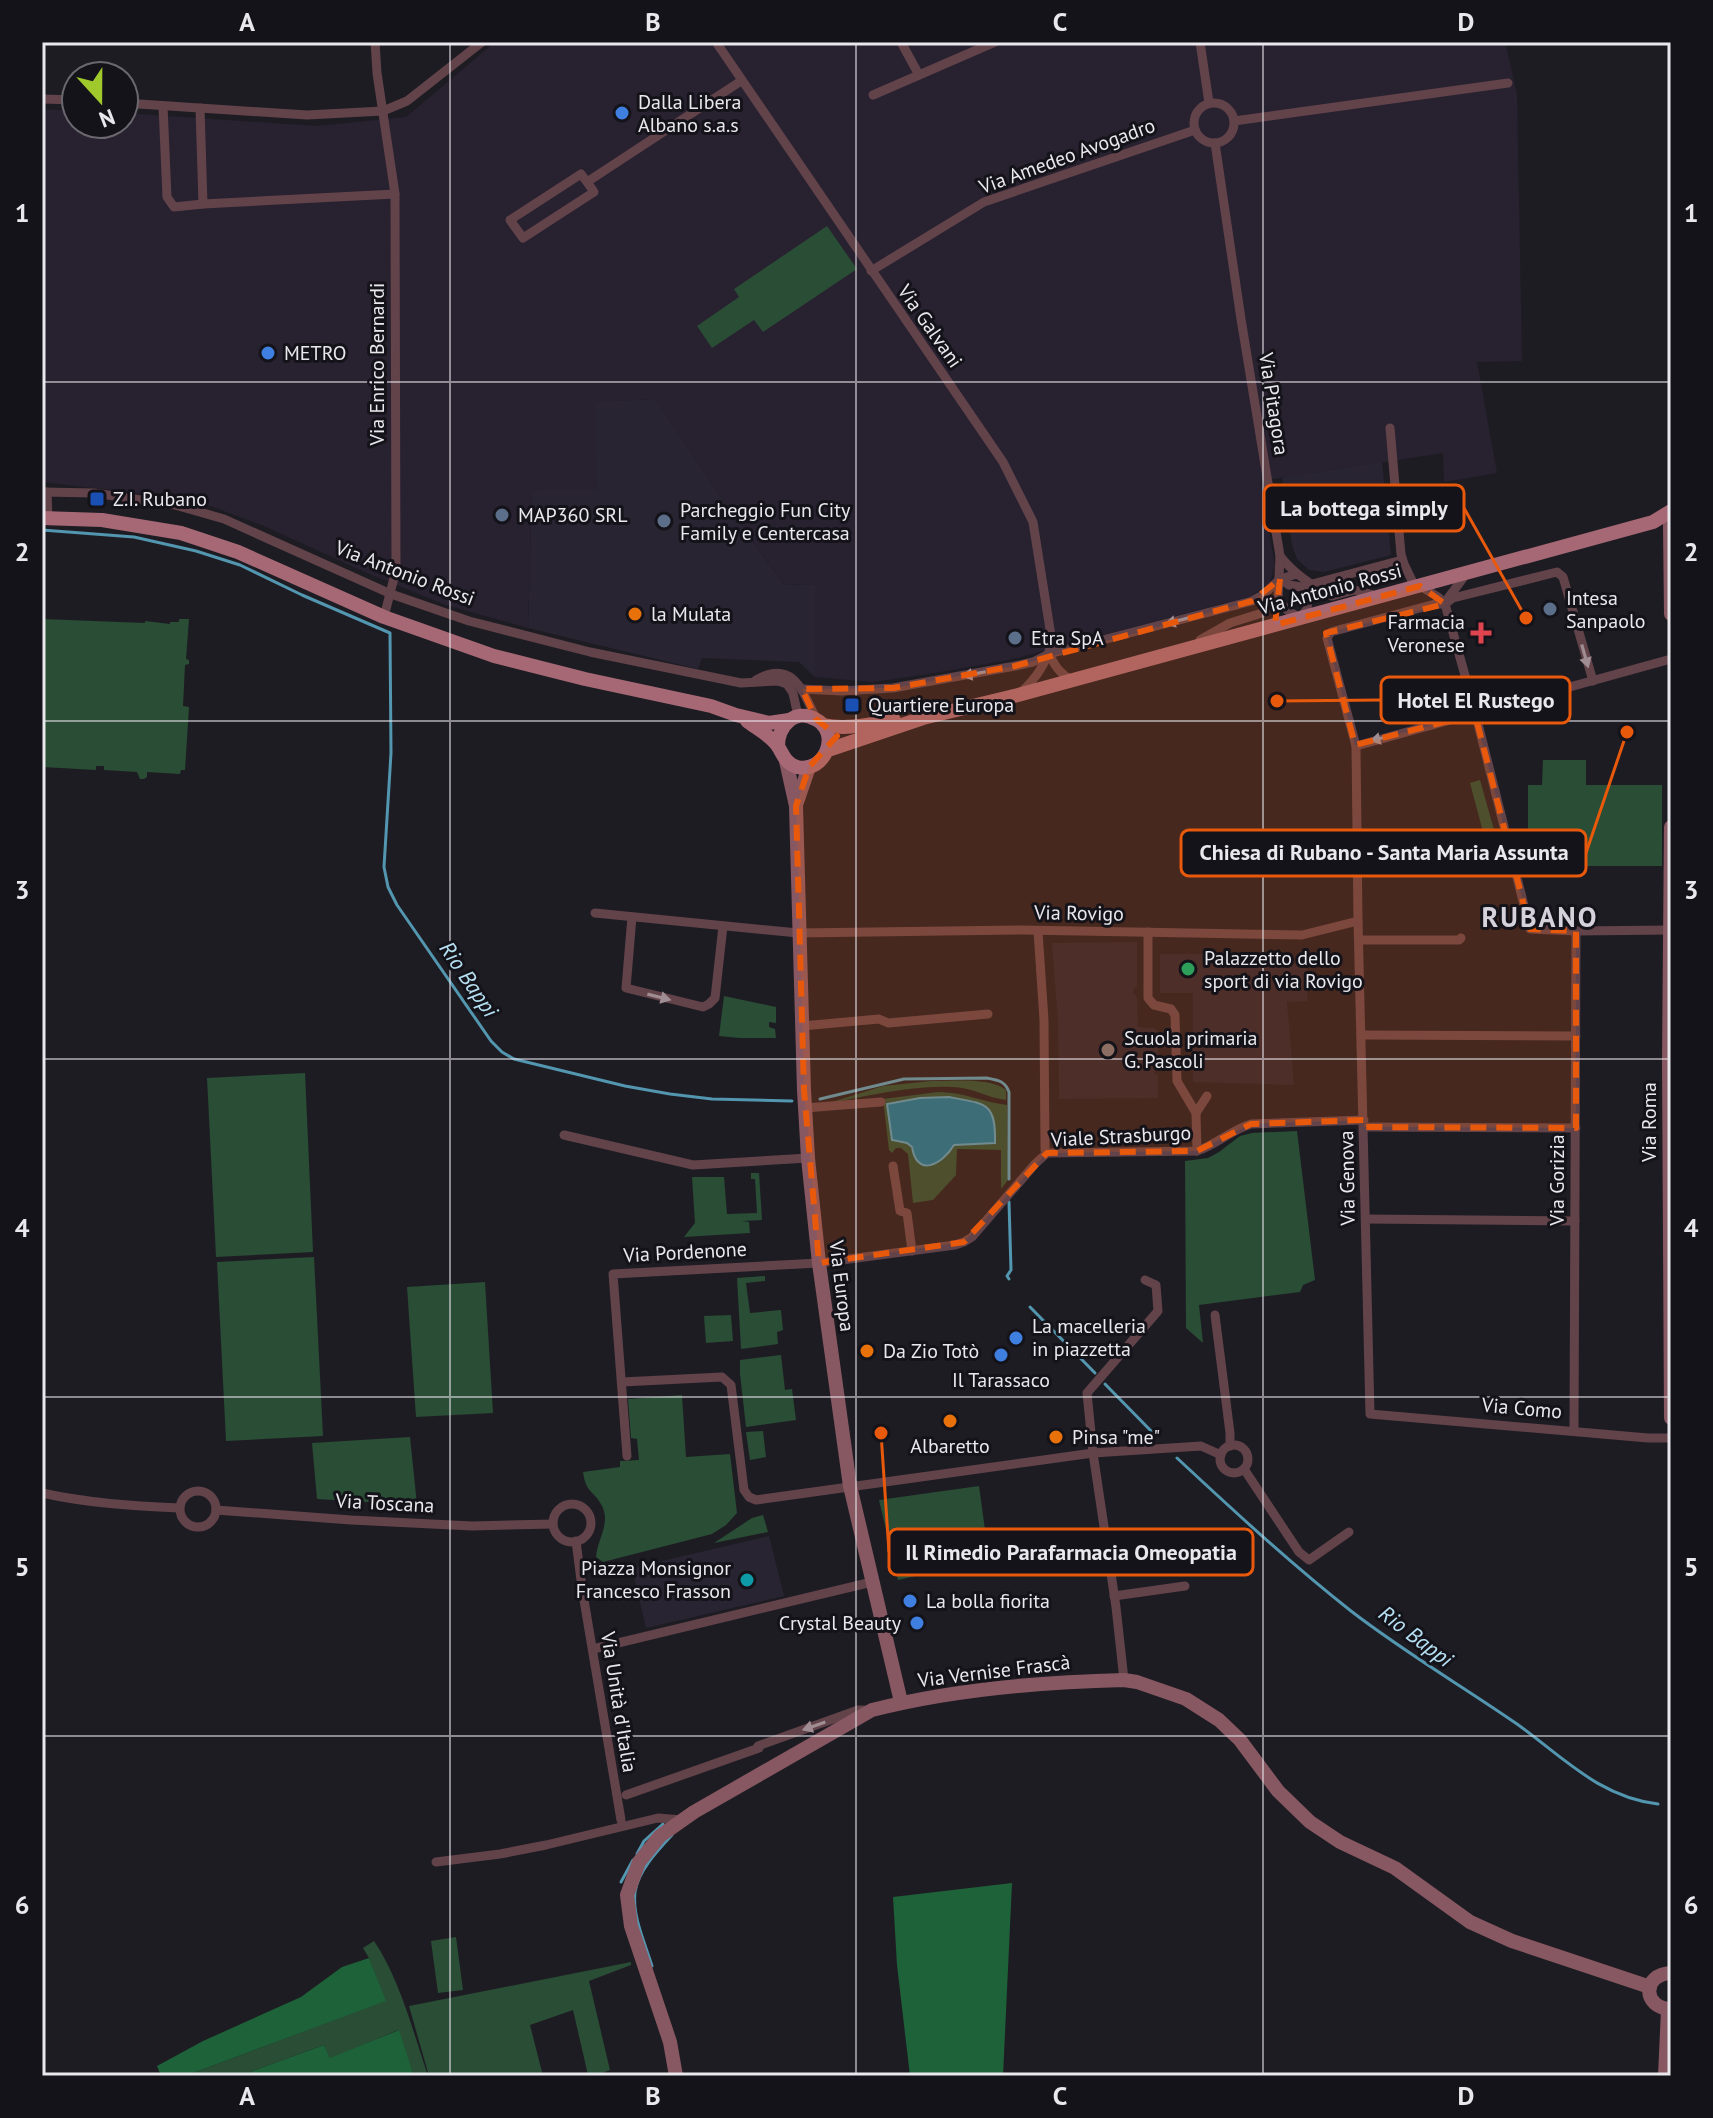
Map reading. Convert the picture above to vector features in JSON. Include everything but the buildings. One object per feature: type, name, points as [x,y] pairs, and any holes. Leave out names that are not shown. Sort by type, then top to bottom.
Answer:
[{"type":"main road","name":"Via Antonio Rossi","points":[[45,518],[102,520],[189,535],[238,552],[384,617],[494,656],[711,706],[769,723],[807,716],[836,728],[923,718]]},
{"type":"main road","name":"Via Antonio Rossi","points":[[809,767],[821,761],[828,750],[923,718],[1670,519]]},
{"type":"main road","name":"Via Antonio Rossi","points":[[736,715],[778,746],[786,761]]},
{"type":"main road","points":[[778,746],[782,727],[793,718]]},
{"type":"main road","points":[[820,722],[828,732],[828,750]]},
{"type":"main road","points":[[786,761],[797,767],[809,767]]},
{"type":"street","name":"Via Enrico Bernardi","points":[[375,42],[395,194],[396,577],[384,617]]},
{"type":"street","points":[[140,104],[307,115],[383,111],[407,101],[482,42]]},
{"type":"street","name":"Via Galvani","points":[[716,42],[1003,462],[1021,495],[1033,522],[1052,642],[1049,654]]},
{"type":"street","points":[[901,42],[919,75]]},
{"type":"street","points":[[873,95],[995,42]]},
{"type":"street","points":[[1200,42],[1209,103]]},
{"type":"street","points":[[587,182],[741,81]]},
{"type":"street","points":[[1234,121],[1508,83]]},
{"type":"street","points":[[42,93],[55,98]]},
{"type":"street","points":[[42,99],[60,98]]},
{"type":"street","points":[[1209,103],[1223,105],[1234,121],[1227,138],[1215,143],[1203,140],[1195,130],[1195,117],[1209,103]]},
{"type":"street","points":[[163,106],[167,197],[174,207],[395,194]]},
{"type":"street","points":[[200,108],[203,204]]},
{"type":"street","name":"Via Amedeo Avogadro","points":[[871,271],[984,202],[1195,130]]},
{"type":"street","name":"Via Pitagora","points":[[1215,143],[1280,556],[1278,599]]},
{"type":"street","points":[[581,174],[587,182],[594,192],[523,238],[510,220],[581,174]]},
{"type":"street","points":[[1390,428],[1402,560],[1418,586],[1442,600]]},
{"type":"street","points":[[44,492],[45,518]]},
{"type":"street","name":"Via Antonio Rossi","points":[[44,492],[94,493],[167,503],[262,535],[391,594],[469,621],[590,652],[741,683],[778,681],[787,684],[793,693],[793,718]]},
{"type":"street","points":[[1670,519],[1671,614]]},
{"type":"street","points":[[1280,556],[1297,574],[1332,596],[1355,590],[1380,596]]},
{"type":"street","name":"Via Antonio Rossi","points":[[1310,584],[1402,560]]},
{"type":"street","name":"Via Antonio Rossi","points":[[1331,632],[1442,600],[1557,572],[1563,577],[1593,681]]},
{"type":"street","name":"Via Antonio Rossi","points":[[753,682],[773,673],[784,674],[794,678],[802,689],[841,691],[893,688],[945,680],[1033,662],[1049,654],[1252,601],[1280,579],[1297,574]]},
{"type":"street","points":[[1442,600],[1466,574]]},
{"type":"street","points":[[1280,579],[1289,585],[1301,587],[1310,584]]},
{"type":"street","points":[[1445,579],[1438,590],[1475,714],[1530,929],[1670,930]]},
{"type":"street","points":[[1188,648],[1230,623],[1262,613],[1278,599],[1287,610],[1300,618],[1307,609],[1310,584]]},
{"type":"street","name":"Via Genova","points":[[1331,632],[1327,638],[1356,746],[1370,1414]]},
{"type":"street","points":[[1049,654],[1056,668],[1072,680]]},
{"type":"street","points":[[1018,695],[1035,680],[1049,654]]},
{"type":"street","points":[[1356,746],[1671,659]]},
{"type":"street","points":[[802,689],[820,722]]},
{"type":"street","name":"Via Europa","points":[[786,761],[796,806],[805,1102],[819,1263],[850,1486],[901,1702]]},
{"type":"street","name":"Via Europa","points":[[796,806],[809,767]]},
{"type":"street","name":"Via Roma","points":[[1671,827],[1671,1418]]},
{"type":"street","name":"Via Rovigo","points":[[595,913],[798,933],[1038,931],[1302,935],[1358,921]]},
{"type":"street","points":[[632,917],[626,988],[703,1007],[715,998],[723,926]]},
{"type":"street","points":[[1038,931],[1047,1153]]},
{"type":"street","name":"Via Gorizia","points":[[1574,1430],[1576,931]]},
{"type":"street","points":[[1148,932],[1148,998],[1154,1005],[1171,1009],[1175,1015],[1177,1081],[1196,1113],[1197,1151]]},
{"type":"street","points":[[1359,940],[1461,938]]},
{"type":"street","points":[[802,1026],[879,1019],[888,1023],[988,1014]]},
{"type":"street","points":[[1361,1035],[1576,1036]]},
{"type":"street","points":[[1196,1113],[1207,1096]]},
{"type":"street","points":[[805,1102],[881,1102]]},
{"type":"street","name":"Viale Strasburgo","points":[[819,1263],[964,1242],[972,1237],[1047,1153],[1197,1151],[1251,1124],[1576,1128]]},
{"type":"street","points":[[564,1135],[693,1165],[808,1158]]},
{"type":"street","points":[[893,1166],[900,1211],[907,1213],[912,1251]]},
{"type":"street","points":[[1366,1219],[1575,1221]]},
{"type":"street","name":"Via Pordenone","points":[[627,1456],[613,1274],[819,1263]]},
{"type":"street","points":[[1124,1680],[1087,1393],[1158,1311],[1156,1285],[1145,1280]]},
{"type":"street","points":[[1215,1315],[1230,1446]]},
{"type":"street","points":[[622,1382],[722,1377],[731,1385],[744,1490],[756,1500],[1093,1453],[1201,1446],[1221,1455]]},
{"type":"street","name":"Via Como","points":[[1370,1414],[1671,1438]]},
{"type":"street","points":[[1238,1445],[1248,1455],[1248,1462],[1244,1469],[1231,1472],[1224,1469],[1221,1455],[1224,1449],[1238,1445]]},
{"type":"street","points":[[1244,1469],[1299,1552],[1309,1560],[1349,1532]]},
{"type":"street","name":"Via Toscana","points":[[196,1490],[212,1497],[216,1510],[210,1522],[199,1527],[186,1523],[179,1508],[184,1496],[196,1490]]},
{"type":"street","name":"Via Toscana","points":[[42,1493],[133,1506],[179,1508]]},
{"type":"street","points":[[569,1504],[587,1510],[591,1522],[587,1535],[576,1541],[560,1538],[553,1524],[554,1514],[569,1504]]},
{"type":"street","name":"Via Toscana","points":[[216,1510],[472,1526],[553,1524]]},
{"type":"street","name":"Via Unità d'Italia","points":[[576,1541],[621,1820]]},
{"type":"street","points":[[593,1649],[872,1582]]},
{"type":"street","points":[[1114,1596],[1185,1586]]},
{"type":"street","name":"Via Vernise Frascà","points":[[676,2076],[670,2042],[631,1926],[627,1895],[639,1862],[660,1836],[682,1820],[872,1710],[901,1702],[1029,1683],[1124,1680],[1186,1699],[1219,1720],[1240,1740],[1278,1791],[1310,1822],[1340,1842],[1395,1868],[1470,1922],[1512,1941],[1650,1987]]},
{"type":"street","name":"Via Vernise Frascà","points":[[626,1795],[858,1710],[872,1710]]},
{"type":"street","name":"Via Vernise Frascà","points":[[436,1862],[546,1845],[658,1818],[682,1820]]},
{"type":"street","points":[[1665,2076],[1670,2009],[1654,2003],[1650,1987],[1655,1977],[1671,1972],[1671,1957]]},
{"type":"highlighted area","points":[[1280,579],[1275,625],[1420,586],[1445,604],[1326,633],[1355,745],[1475,714],[1530,929],[1576,931],[1576,1128],[1364,1127],[1364,1120],[1251,1124],[1197,1151],[1047,1153],[964,1242],[819,1263],[804,1090],[796,806],[809,767],[837,736],[816,719],[802,689],[893,688],[1015,666],[1252,601]]},
{"type":"shaded area","points":[[495,42],[1505,42],[1517,94],[1522,361],[1477,362],[1497,473],[1444,482],[1443,453],[1260,481],[1275,566],[1270,583],[1251,596],[1009,660],[872,682],[815,677],[815,584],[784,585],[655,399],[595,402],[597,489],[532,490],[528,628],[446,605],[264,526],[194,500],[42,482],[42,109],[60,110],[60,140],[140,140],[140,114],[317,126],[406,117]]},
{"type":"shaded area","points":[[656,399],[784,585],[815,584],[815,677],[799,662],[702,658],[698,669],[528,628],[532,490],[595,401]]},
{"type":"shaded area","points":[[1382,462],[1391,555],[1324,572],[1309,570],[1297,559],[1292,545],[1282,477]]},
{"type":"shaded area","points":[[1137,942],[1137,986],[1133,993],[1137,997],[1138,1027],[1154,1028],[1158,1032],[1158,1068],[1154,1069],[1155,1075],[1158,1075],[1158,1098],[1059,1099],[1058,1021],[1052,943]]},
{"type":"shaded area","points":[[1239,952],[1239,964],[1307,964],[1307,1001],[1287,1002],[1294,1085],[1193,1082],[1193,993],[1160,993],[1160,954]]},
{"type":"shaded area","points":[[769,1536],[784,1596],[646,1628],[632,1568]]},
{"type":"green space","points":[[827,226],[857,269],[763,332],[754,320],[712,348],[697,326],[739,297],[734,289]]},
{"type":"green space","points":[[42,619],[170,624],[179,622],[179,619],[189,619],[186,659],[189,664],[185,665],[183,706],[189,707],[185,770],[181,770],[180,774],[147,772],[147,777],[140,779],[137,772],[104,770],[104,766],[96,766],[96,770],[42,767]]},
{"type":"green space","points":[[1543,760],[1586,760],[1586,785],[1662,785],[1662,866],[1528,866],[1528,785],[1542,785]]},
{"type":"green space","points":[[1480,780],[1498,844],[1487,847],[1470,783]]},
{"type":"green space","points":[[724,996],[776,1007],[776,1023],[769,1022],[769,1027],[775,1029],[776,1038],[719,1036]]},
{"type":"green space","points":[[305,1073],[313,1252],[216,1257],[207,1078]]},
{"type":"green space","points":[[931,1081],[991,1083],[1006,1090],[1006,1100],[966,1089],[937,1087],[829,1103],[883,1086]]},
{"type":"green space","points":[[947,1092],[1007,1105],[1008,1180],[1001,1189],[1001,1150],[957,1149],[956,1175],[933,1200],[913,1203],[908,1154],[901,1148],[896,1148],[892,1153],[889,1150],[883,1099]],"holes":[[[949,1097],[995,1143],[953,1145],[940,1161],[930,1165],[920,1164],[888,1104]]]},
{"type":"green space","points":[[1297,1131],[1315,1280],[1303,1285],[1300,1292],[1199,1305],[1203,1343],[1186,1328],[1185,1161],[1208,1158],[1240,1136]]},
{"type":"green space","points":[[751,1173],[759,1173],[762,1220],[742,1221],[749,1222],[750,1233],[684,1237],[695,1223],[692,1177],[724,1177],[727,1214],[757,1213],[755,1179],[751,1179]]},
{"type":"green space","points":[[314,1257],[323,1436],[226,1441],[217,1262]]},
{"type":"green space","points":[[765,1276],[765,1281],[746,1283],[750,1313],[781,1310],[783,1330],[777,1332],[778,1344],[741,1349],[737,1278]]},
{"type":"green space","points":[[485,1282],[493,1413],[416,1417],[407,1287]]},
{"type":"green space","points":[[731,1315],[733,1341],[706,1343],[704,1316]]},
{"type":"green space","points":[[781,1355],[785,1390],[792,1389],[796,1420],[746,1427],[740,1360]]},
{"type":"green space","points":[[682,1395],[686,1457],[730,1454],[737,1513],[712,1534],[603,1562],[596,1557],[604,1512],[588,1488],[583,1472],[620,1467],[620,1461],[639,1460],[637,1439],[631,1438],[628,1399]]},
{"type":"green space","points":[[763,1431],[766,1457],[750,1460],[746,1432]]},
{"type":"green space","points":[[410,1437],[417,1505],[317,1499],[312,1443]]},
{"type":"green space","points":[[979,1486],[989,1559],[898,1580],[879,1500]]},
{"type":"green space","points":[[763,1515],[768,1532],[714,1543],[752,1518]]},
{"type":"green space","points":[[1012,1883],[1003,2076],[910,2076],[897,1965],[893,1897]]},
{"type":"green space","points":[[456,1937],[463,1990],[438,1993],[431,1941]]},
{"type":"green space","points":[[374,1941],[398,1988],[428,2076],[414,2076],[398,2030],[330,2059],[324,2045],[239,2076],[185,2076],[385,2001],[363,1948]]},
{"type":"green space","points":[[369,1958],[386,2001],[185,2076],[161,2076],[157,2066],[203,2041],[301,1997],[342,1967]]},
{"type":"green space","points":[[631,1962],[631,1965],[589,1981],[610,2070],[586,2076],[573,2010],[530,2025],[543,2076],[429,2076],[409,2006]]},
{"type":"green space","points":[[399,2030],[414,2076],[239,2076],[324,2045],[330,2058]]},
{"type":"water","points":[[949,1097],[972,1101],[991,1112],[995,1143],[954,1145],[937,1163],[919,1163],[912,1147],[892,1140],[887,1104]]},
{"type":"waterway","name":"Rio Bappi","points":[[42,530],[134,537],[196,551],[240,565],[390,633],[391,753],[384,867],[388,887],[397,905],[491,1041],[502,1052],[514,1059],[670,1094],[712,1099],[792,1101]]},
{"type":"waterway","name":"Rio Bappi","points":[[820,1099],[904,1079],[987,1078],[1001,1082],[1009,1092],[1009,1179]]},
{"type":"waterway","name":"Rio Bappi","points":[[1009,1202],[1009,1279]]},
{"type":"waterway","name":"Rio Bappi","points":[[1030,1307],[1095,1373]]},
{"type":"waterway","points":[[1105,1384],[1154,1434]]},
{"type":"waterway","name":"Rio Bappi","points":[[1177,1458],[1284,1555],[1371,1626],[1517,1724],[1583,1774],[1618,1793],[1658,1804]]},
{"type":"waterway","points":[[637,1854],[644,1841],[663,1824]]},
{"type":"waterway","points":[[652,1966],[637,1920],[635,1892],[644,1869],[672,1835]]},
{"type":"waterway","points":[[621,1882],[633,1860]]},
{"type":"place","name":"Dalla Libera Albano s.a.s","points":[[622,113]]},
{"type":"place","name":"METRO","points":[[268,353]]},
{"type":"place","name":"Z.I. Rubano","points":[[97,499]]},
{"type":"place","name":"MAP360 SRL","points":[[502,515]]},
{"type":"place","name":"Parcheggio Fun City Family e Centercasa","points":[[664,521]]},
{"type":"place","name":"Intesa Sanpaolo","points":[[1550,609]]},
{"type":"place","name":"la Mulata","points":[[635,614]]},
{"type":"place","name":"La bottega simply","points":[[1526,618]]},
{"type":"place","name":"Farmacia Veronese","points":[[1481,633]]},
{"type":"place","name":"Etra SpA","points":[[1015,638]]},
{"type":"place","name":"Hotel El Rustego","points":[[1277,701]]},
{"type":"place","name":"Quartiere Europa","points":[[852,705]]},
{"type":"place","name":"Chiesa di Rubano - Santa Maria Assunta","points":[[1627,732]]},
{"type":"place","name":"Palazzetto dello sport di via Rovigo","points":[[1188,969]]},
{"type":"place","name":"Scuola primaria G. Pascoli","points":[[1108,1050]]},
{"type":"place","name":"La macelleria in piazzetta","points":[[1016,1338]]},
{"type":"place","name":"Da Zio Totò","points":[[867,1351]]},
{"type":"place","name":"Il Tarassaco","points":[[1001,1355]]},
{"type":"place","name":"Albaretto","points":[[950,1421]]},
{"type":"place","name":"Il Rimedio Parafarmacia Omeopatia","points":[[881,1433]]},
{"type":"place","name":"Pinsa \"me\"","points":[[1056,1437]]},
{"type":"place","name":"Piazza Monsignor Francesco Frasson","points":[[747,1580]]},
{"type":"place","name":"La bolla fiorita","points":[[910,1601]]},
{"type":"place","name":"Crystal Beauty","points":[[917,1623]]},
{"type":"district","name":"RUBANO","points":[[1540,917]]}]
